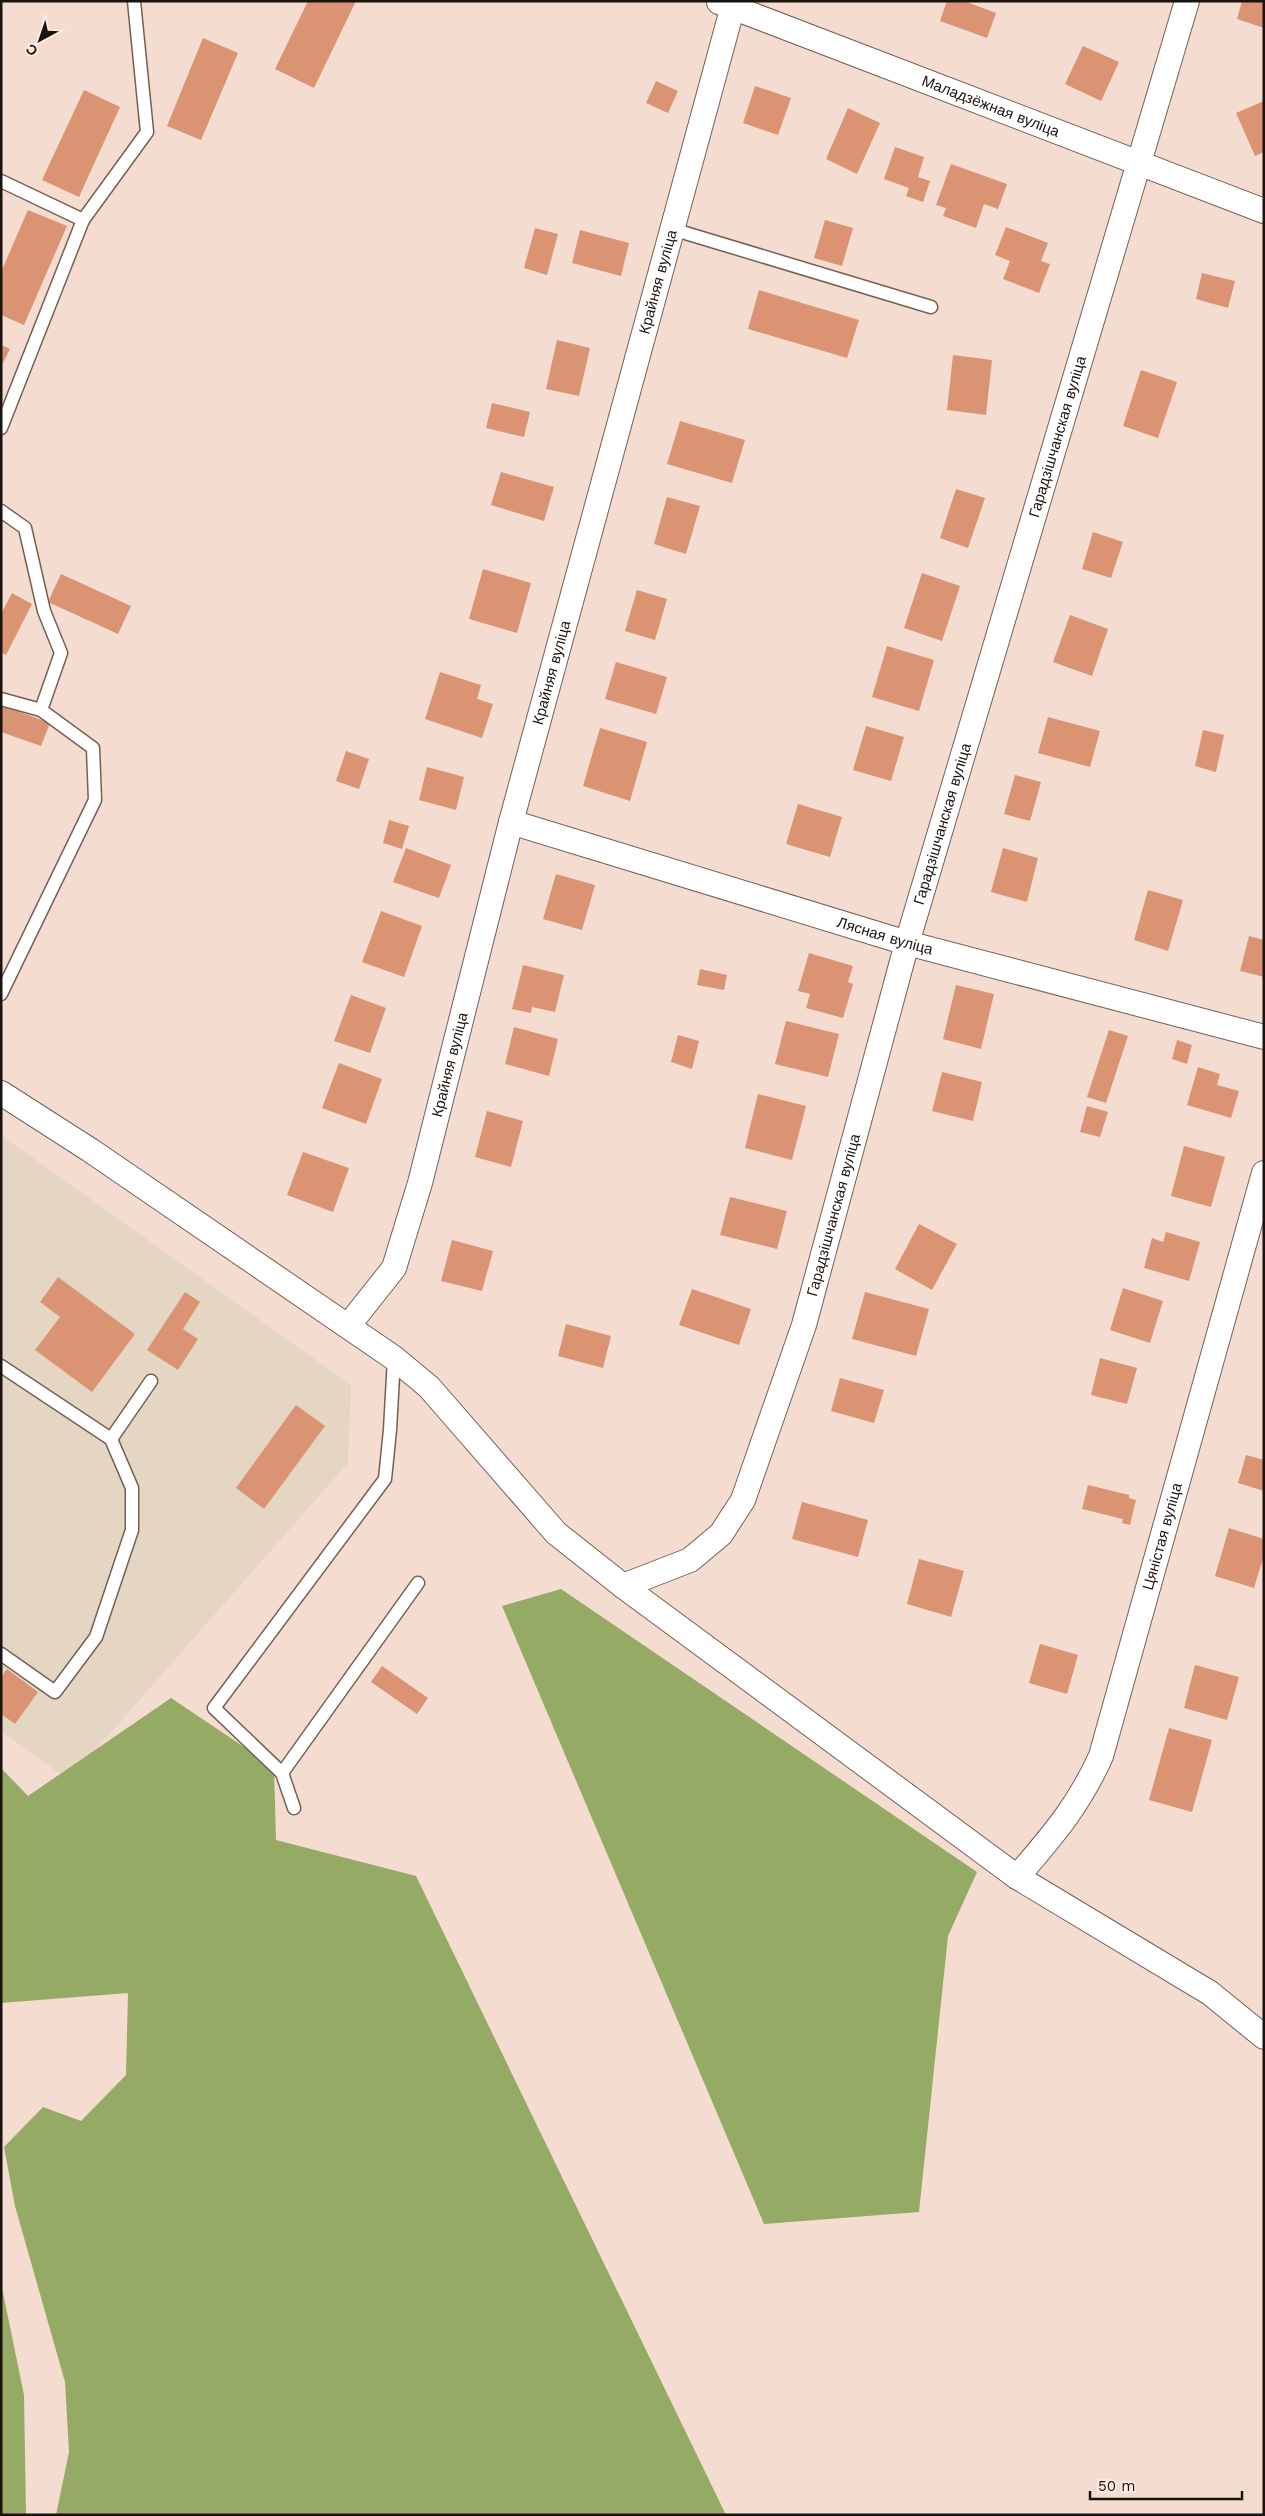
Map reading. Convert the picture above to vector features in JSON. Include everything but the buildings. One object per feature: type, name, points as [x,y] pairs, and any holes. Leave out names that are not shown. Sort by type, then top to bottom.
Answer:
[{"type":"street","name":"Гарадзішчанская вуліца","points":[[623,1586],[690,1560],[721,1534],[743,1500],[804,1325],[907,943],[1187,1]]},
{"type":"street","name":"Маладзёжная вуліца","points":[[726,4],[1264,210]]},
{"type":"street","name":"Крайняя вуліца","points":[[348,1326],[394,1268],[420,1183],[511,822],[672,230],[726,4]]},
{"type":"street","name":"Лясная вуліца","points":[[511,822],[907,943],[1264,1037]]},
{"type":"street","points":[[1,1093],[90,1150],[394,1358],[429,1387],[556,1533],[623,1586],[1016,1877],[1210,1993],[1264,2037]]},
{"type":"street","name":"Цяністая вуліца","points":[[1016,1877],[1067,1818],[1088,1785],[1101,1756],[1264,1173]]},
{"type":"lane","points":[[1,428],[83,220],[148,132],[134,1]]},
{"type":"lane","points":[[1,181],[83,220]]},
{"type":"lane","points":[[672,230],[931,308]]},
{"type":"lane","points":[[1,511],[25,528],[44,611],[61,653],[41,710]]},
{"type":"lane","points":[[1,699],[41,710],[94,748],[95,800],[1,994]]},
{"type":"lane","points":[[294,1808],[282,1774],[214,1708],[384,1479],[390,1430],[394,1358]]},
{"type":"lane","points":[[1,1366],[111,1438],[132,1488],[132,1530],[96,1637],[55,1692],[1,1654]]},
{"type":"lane","points":[[111,1438],[151,1381]]},
{"type":"lane","points":[[282,1774],[418,1583]]},
{"type":"shaded area","points":[[1,1135],[351,1385],[348,1463],[69,1780],[1,1731]]},
{"type":"green space","points":[[561,1589],[977,1872],[948,1936],[919,2212],[764,2224],[502,1606]]},
{"type":"green space","points":[[171,1698],[274,1767],[276,1840],[416,1876],[726,2515],[56,2515],[69,2452],[65,2382],[15,2206],[4,2147],[43,2107],[81,2121],[126,2075],[128,1993],[1,2003],[1,1768],[28,1796]]},
{"type":"green space","points":[[1,2283],[24,2395],[26,2515],[1,2515]]}]
